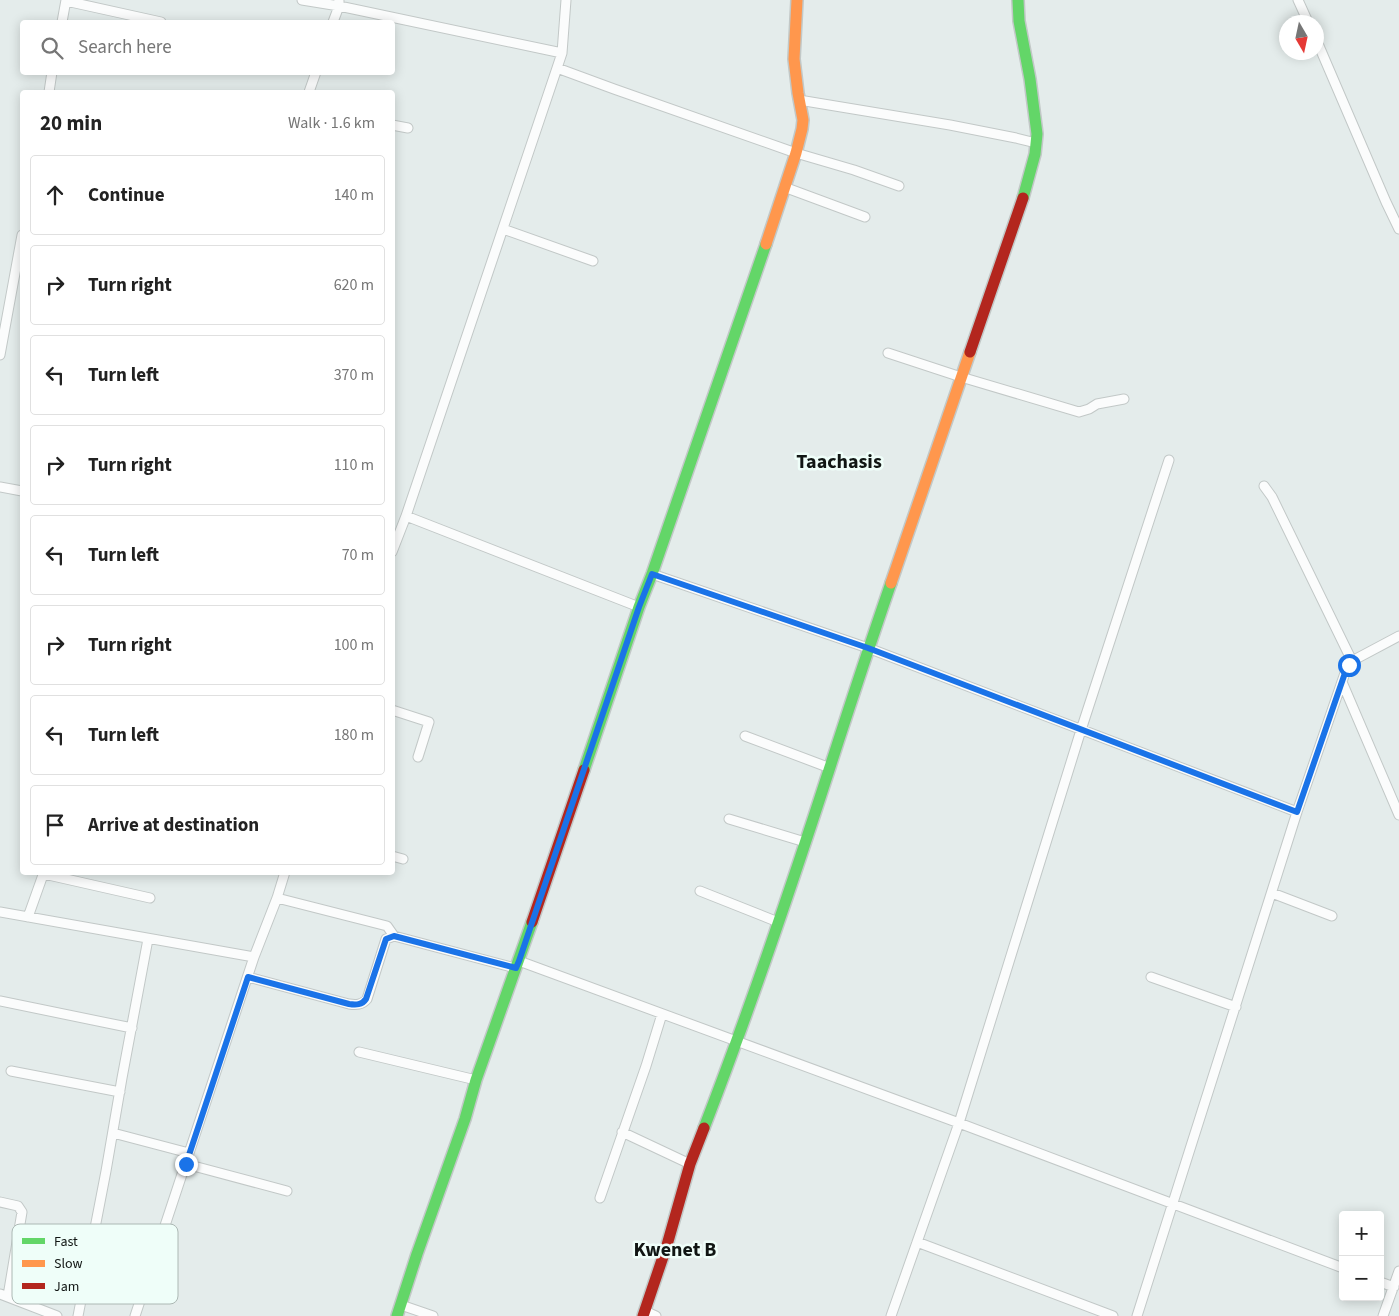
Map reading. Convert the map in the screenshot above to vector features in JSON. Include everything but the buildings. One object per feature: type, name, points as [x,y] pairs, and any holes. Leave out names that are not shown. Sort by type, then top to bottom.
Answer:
[{"type":"street","points":[[62,20],[66,0],[152,20]]},
{"type":"street","points":[[302,0],[339,3],[562,52]]},
{"type":"street","points":[[395,544],[557,68],[562,52],[566,0]]},
{"type":"street","points":[[433,1316],[399,1310],[465,1119],[476,1080],[796,153],[803,120],[794,59],[797,0]]},
{"type":"street","points":[[656,1316],[644,1314],[667,1245],[690,1164],[737,1042],[830,768],[868,648],[1026,190],[1037,134],[1030,79],[1019,21],[1018,0]]},
{"type":"street","points":[[1298,0],[1305,15]]},
{"type":"street","points":[[334,20],[339,3]]},
{"type":"street","points":[[1324,58],[1399,229]]},
{"type":"street","points":[[557,68],[796,153],[854,170],[899,186]]},
{"type":"street","points":[[49,90],[52,75]]},
{"type":"street","points":[[310,90],[315,75]]},
{"type":"street","points":[[800,100],[950,125],[1036,143]]},
{"type":"street","points":[[395,126],[408,128]]},
{"type":"street","points":[[784,187],[865,217]]},
{"type":"street","points":[[503,228],[593,261]]},
{"type":"street","points":[[0,356],[19,274],[20,261]]},
{"type":"street","points":[[888,352],[960,377],[1079,412],[1097,404],[1124,399]]},
{"type":"street","points":[[892,1316],[959,1123],[1081,730],[1168,460]]},
{"type":"street","points":[[1264,486],[1272,497],[1352,661]]},
{"type":"street","points":[[0,487],[20,491]]},
{"type":"street","points":[[406,516],[639,607]]},
{"type":"street","points":[[652,574],[868,648],[1297,812]]},
{"type":"street","points":[[1137,1316],[1297,812],[1347,668],[1352,661],[1399,636]]},
{"type":"street","points":[[1342,682],[1399,815]]},
{"type":"street","points":[[395,711],[430,722],[418,757]]},
{"type":"street","points":[[746,736],[830,768]]},
{"type":"street","points":[[729,819],[805,842]]},
{"type":"street","points":[[395,857],[403,859]]},
{"type":"street","points":[[28,917],[43,875]]},
{"type":"street","points":[[52,875],[150,898]]},
{"type":"street","points":[[166,1224],[254,957],[284,875]]},
{"type":"street","points":[[700,891],[778,922]]},
{"type":"street","points":[[1272,893],[1332,916]]},
{"type":"street","points":[[277,898],[387,926],[394,936]]},
{"type":"street","points":[[0,912],[254,957]]},
{"type":"street","points":[[248,977],[349,1004],[360,1004],[366,999],[386,939],[394,936],[517,965],[662,1014],[959,1123],[1339,1266]]},
{"type":"street","points":[[96,1224],[148,939]]},
{"type":"street","points":[[1150,977],[1236,1007]]},
{"type":"street","points":[[0,1000],[132,1028]]},
{"type":"street","points":[[600,1198],[662,1014]]},
{"type":"street","points":[[359,1052],[476,1080]]},
{"type":"street","points":[[11,1071],[120,1092]]},
{"type":"street","points":[[113,1132],[189,1153]]},
{"type":"street","points":[[622,1132],[690,1164]]},
{"type":"street","points":[[186,1164],[287,1191]]},
{"type":"street","points":[[0,1202],[18,1206],[22,1212],[19,1224]]},
{"type":"street","points":[[917,1242],[1113,1316]]},
{"type":"street","points":[[4,1295],[12,1258]]},
{"type":"street","points":[[1383,1316],[1399,1271]]},
{"type":"street","points":[[1384,1284],[1394,1288]]},
{"type":"street","points":[[22,1304],[43,1314],[57,1316]]},
{"type":"street","points":[[135,1316],[139,1304]]},
{"type":"traffic: fast","points":[[1018,0],[1019,21],[1030,79],[1037,134],[1035,154],[1023,198]]},
{"type":"traffic: fast","points":[[584,770],[766,244]]},
{"type":"traffic: fast","points":[[704,1128],[770,948],[891,583]]},
{"type":"traffic: fast","points":[[397,1316],[465,1119],[476,1080],[532,922]]},
{"type":"traffic: slow","points":[[766,244],[802,129],[803,120],[794,59],[797,0]]},
{"type":"traffic: slow","points":[[891,583],[970,352]]},
{"type":"traffic: jam","points":[[970,352],[1023,198]]},
{"type":"traffic: jam","points":[[532,922],[584,770]]},
{"type":"traffic: jam","points":[[643,1316],[667,1245],[690,1164],[704,1128]]},
{"type":"district","name":"Taachasis","points":[[839,462]]},
{"type":"district","name":"Kwenet B","points":[[675,1250]]},
{"type":"route","points":[[186,1164],[248,977],[349,1004],[360,1004],[366,999],[386,939],[394,936],[516,968],[639,607],[652,574],[868,648],[1297,812],[1349,665]]}]
